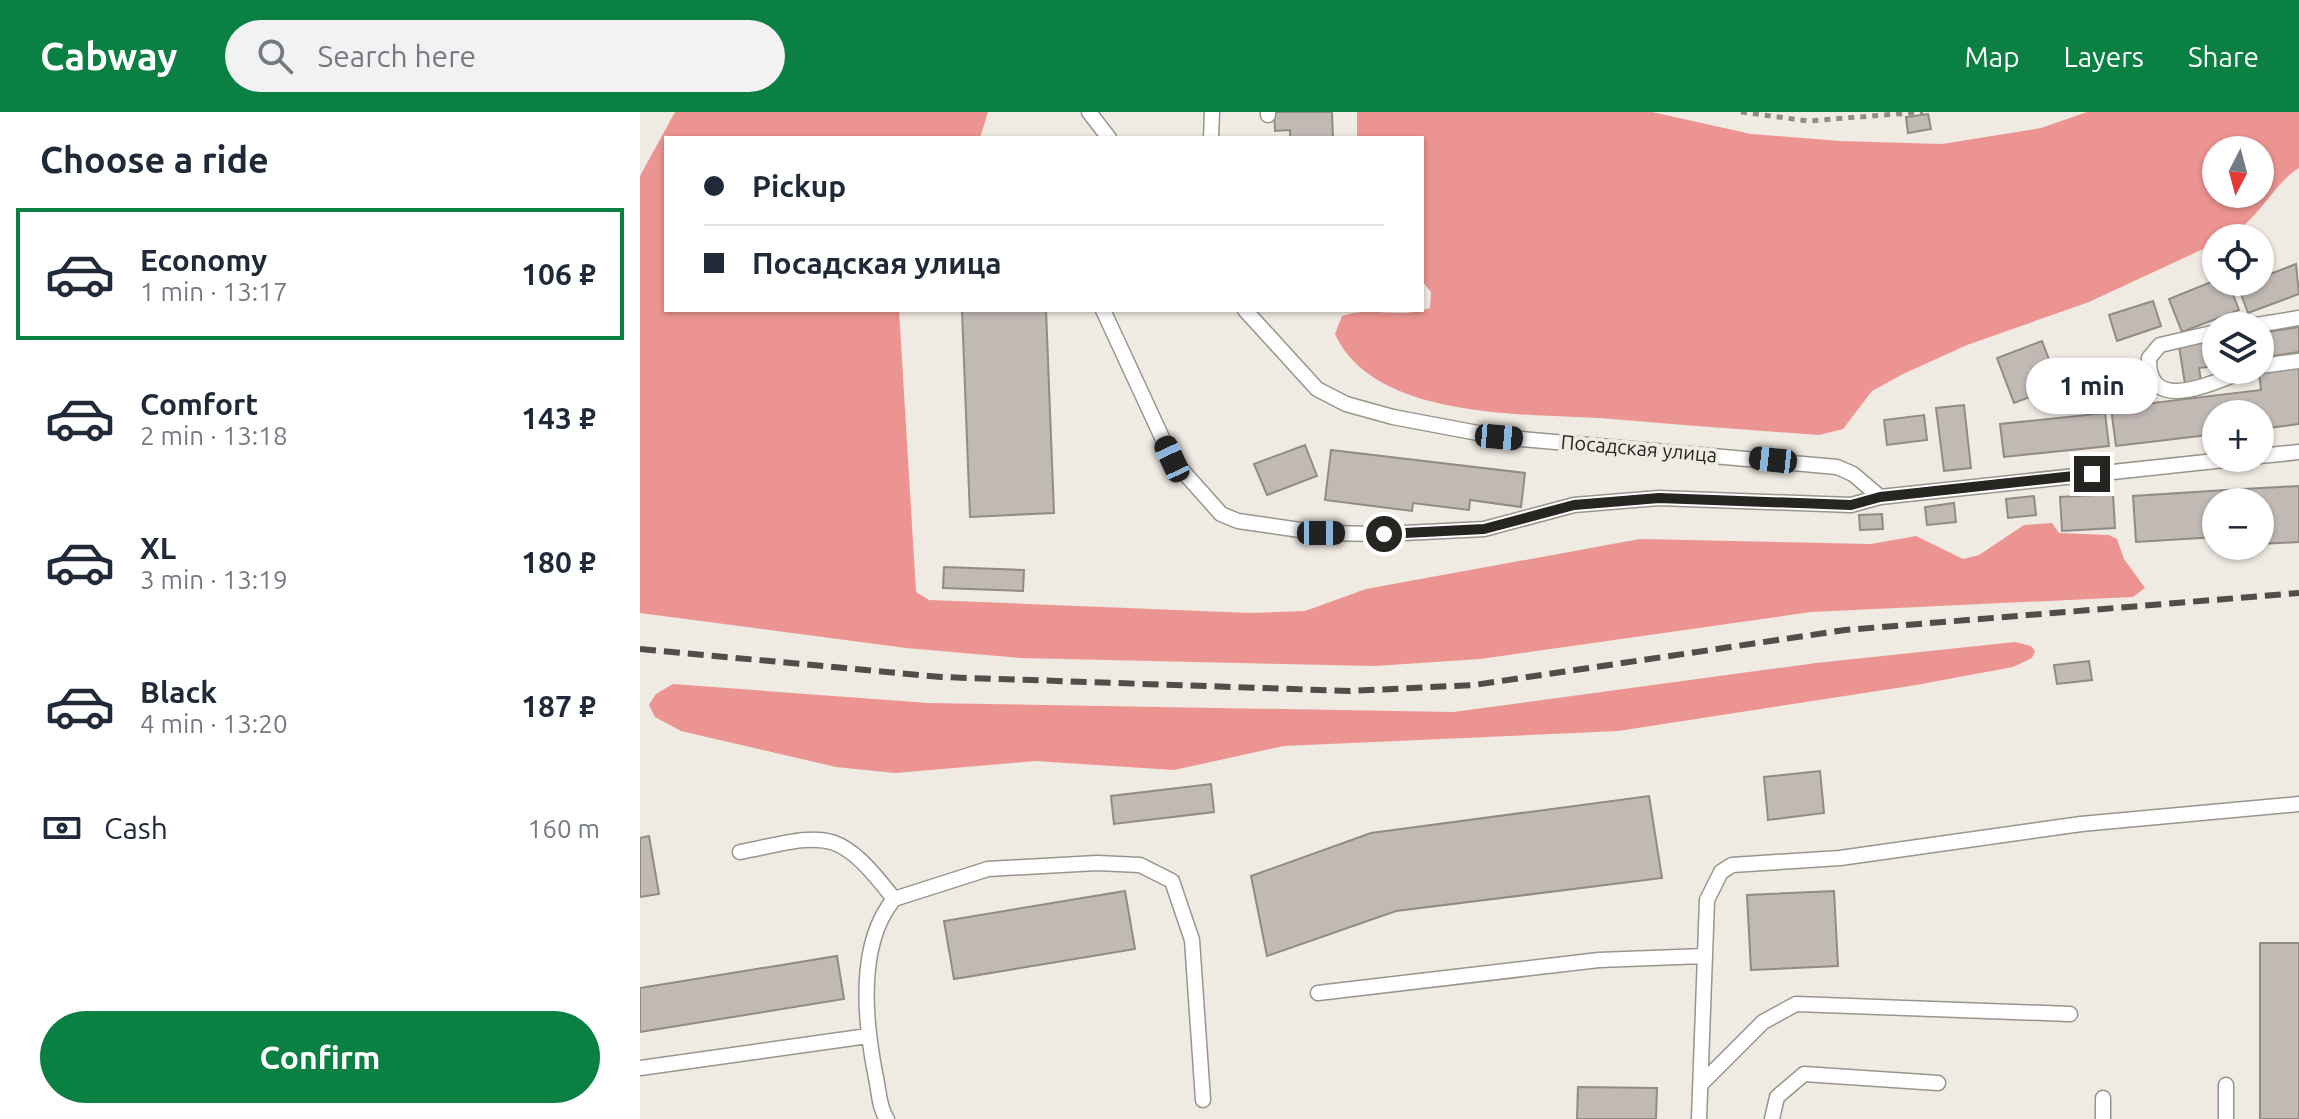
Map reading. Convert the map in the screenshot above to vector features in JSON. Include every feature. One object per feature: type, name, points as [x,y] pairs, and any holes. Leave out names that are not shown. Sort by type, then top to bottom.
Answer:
[{"type":"lane","points":[[1089,112],[1107,136]]},
{"type":"lane","points":[[1211,136],[1212,112]]},
{"type":"lane","points":[[1104,312],[1172,459],[1221,514],[1238,521],[1321,533],[1384,534],[1484,529],[1574,505],[1659,498],[1851,505],[1880,497],[2202,462]]},
{"type":"lane","name":"Посадская улица","points":[[1247,312],[1317,389],[1346,404],[1393,417],[1499,437],[1837,467],[1853,474],[1880,497]]},
{"type":"lane","points":[[2274,322],[2299,318]]},
{"type":"lane","points":[[2202,335],[2160,345],[2149,358],[2150,378],[2167,391],[2206,384]]},
{"type":"lane","points":[[2274,364],[2299,361]]},
{"type":"lane","points":[[2274,455],[2299,452]]},
{"type":"lane","points":[[1699,1119],[1707,900],[1721,872],[1732,865],[1840,858],[2081,824],[2299,804]]},
{"type":"lane","points":[[740,852],[816,837],[841,844],[868,865],[894,899]]},
{"type":"lane","points":[[887,1119],[868,1036],[869,964],[880,921],[894,899],[988,869],[1097,863],[1140,865],[1172,881],[1192,940],[1203,1100]]},
{"type":"lane","points":[[1318,993],[1599,960],[1704,956]]},
{"type":"lane","points":[[1700,1085],[1763,1022],[1796,1004],[2070,1014]]},
{"type":"lane","points":[[640,1068],[868,1036]]},
{"type":"lane","points":[[1772,1119],[1777,1097],[1804,1074],[1938,1083]]},
{"type":"lane","points":[[2226,1085],[2226,1119]]},
{"type":"lane","points":[[2103,1098],[2103,1119]]},
{"type":"path","points":[[1741,112],[1808,121],[1923,112]]},
{"type":"shaded area","points":[[675,112],[988,112],[981,136],[664,136],[664,312],[899,312],[916,592],[929,600],[1250,613],[1305,611],[1366,589],[1640,539],[1871,544],[1916,536],[1963,559],[1979,555],[2024,525],[2052,523],[2059,533],[2109,535],[2117,539],[2124,559],[2145,588],[2133,597],[1811,612],[1480,659],[1375,666],[1020,658],[906,648],[640,613],[640,176]]},
{"type":"shaded area","points":[[1357,112],[1652,112],[1751,134],[1942,144],[2041,128],[2087,112],[2299,112],[2299,168],[2274,192],[2274,136],[2202,136],[2202,208],[2260,208],[2245,224],[2202,224],[2202,250],[2089,302],[1967,345],[1903,374],[1872,391],[1843,429],[1819,435],[1500,413],[1458,407],[1419,398],[1384,384],[1355,363],[1335,334],[1342,316],[1364,312],[1424,312],[1430,308],[1431,292],[1424,283],[1424,136],[1357,136]]},
{"type":"shaded area","points":[[2015,642],[2031,646],[2035,651],[2032,658],[2013,667],[1618,731],[1284,746],[1174,770],[1035,761],[895,773],[836,767],[681,731],[655,717],[649,705],[656,694],[673,684],[928,703],[1453,712],[1816,663]]},
{"type":"building","points":[[1274,112],[1332,112],[1333,136],[1290,136],[1290,130],[1275,131]]},
{"type":"building","points":[[1928,114],[1931,129],[1908,133],[1906,117]]},
{"type":"building","points":[[2296,264],[2299,294],[2248,312],[2242,296],[2274,296],[2274,273]]},
{"type":"building","points":[[2202,286],[2202,296],[2234,296],[2239,310],[2202,312],[2202,324],[2182,332],[2169,299]]},
{"type":"building","points":[[2153,301],[2161,326],[2117,341],[2109,315]]},
{"type":"building","points":[[962,312],[1046,312],[1054,513],[970,517]]},
{"type":"building","points":[[2299,327],[2299,352],[2274,356],[2274,331]]},
{"type":"building","points":[[2042,341],[2059,386],[2014,403],[1997,358]]},
{"type":"building","points":[[2202,342],[2201,381],[2185,384],[2179,346]]},
{"type":"building","points":[[2299,367],[2299,424],[2274,427],[2274,400],[2202,400],[2202,436],[2116,446],[2111,408],[2261,390],[2260,384],[2274,384],[2274,370]]},
{"type":"building","points":[[1964,405],[1971,468],[1944,471],[1936,408]]},
{"type":"building","points":[[2105,413],[2109,446],[2004,457],[2000,424]]},
{"type":"building","points":[[1924,415],[1927,440],[1887,445],[1884,420]]},
{"type":"building","points":[[1305,445],[1317,476],[1267,495],[1254,464]]},
{"type":"building","points":[[1331,450],[1525,473],[1521,507],[1470,500],[1469,510],[1413,503],[1412,511],[1325,500]]},
{"type":"building","points":[[2299,486],[2299,542],[2274,543],[2274,488],[2262,488]]},
{"type":"building","points":[[2202,492],[2202,538],[2136,542],[2133,496]]},
{"type":"building","points":[[2113,494],[2115,528],[2062,531],[2060,497]]},
{"type":"building","points":[[2034,496],[2036,515],[2008,518],[2006,499]]},
{"type":"building","points":[[1954,503],[1956,522],[1927,525],[1925,507]]},
{"type":"building","points":[[1882,514],[1883,529],[1860,530],[1859,515]]},
{"type":"building","points":[[944,567],[1024,570],[1023,591],[943,588]]},
{"type":"building","points":[[2089,661],[2092,680],[2057,684],[2054,665]]},
{"type":"building","points":[[1820,771],[1824,813],[1768,820],[1764,777]]},
{"type":"building","points":[[1211,784],[1214,812],[1114,824],[1111,796]]},
{"type":"building","points":[[1649,796],[1662,878],[1396,911],[1267,956],[1251,876],[1371,833]]},
{"type":"building","points":[[649,836],[659,894],[640,897],[640,838]]},
{"type":"building","points":[[1125,891],[1135,949],[954,979],[944,921]]},
{"type":"building","points":[[1834,891],[1838,966],[1751,970],[1747,895]]},
{"type":"building","points":[[2260,943],[2299,943],[2299,1119],[2260,1119]]},
{"type":"building","points":[[837,956],[844,999],[640,1032],[640,988]]},
{"type":"building","points":[[1578,1087],[1657,1088],[1656,1119],[1577,1119]]},
{"type":"railway","points":[[640,649],[941,677],[1350,691],[1474,685],[1845,630],[2299,593]]},
{"type":"route","points":[[1384,534],[1484,529],[1574,505],[1659,498],[1851,505],[1880,497],[2092,474]]}]
